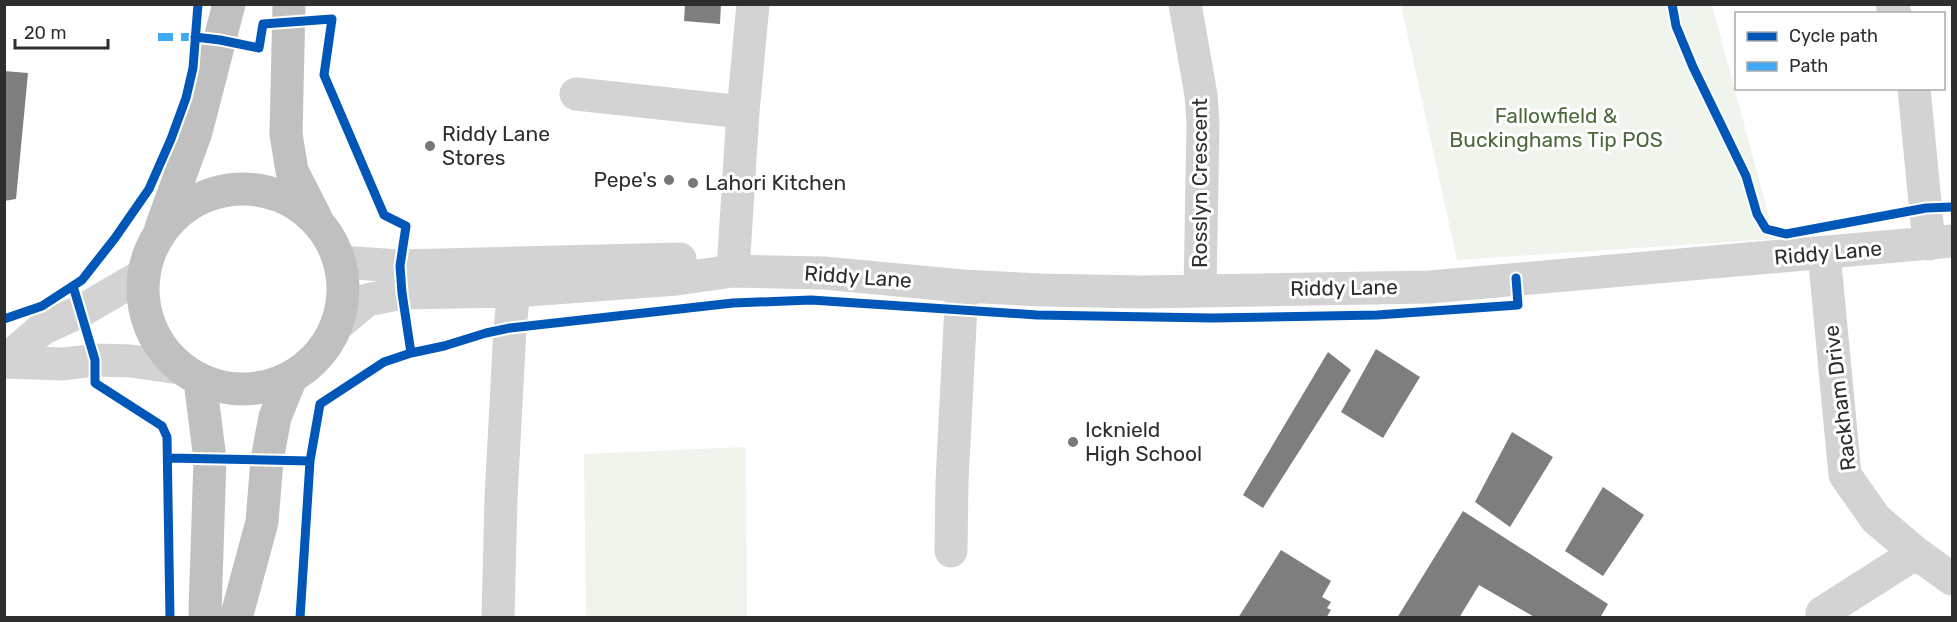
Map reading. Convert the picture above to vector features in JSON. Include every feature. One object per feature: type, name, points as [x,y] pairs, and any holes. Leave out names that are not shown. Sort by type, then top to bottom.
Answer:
[{"type":"highway","points":[[229,4],[196,132],[160,230],[146,258],[143,275],[146,319],[159,346],[189,375],[230,389],[261,388],[291,378],[310,364],[326,346],[337,325],[343,294],[340,262],[331,241],[318,222],[292,171],[286,134],[289,4]]},
{"type":"highway","points":[[160,230],[183,208],[201,198],[238,188],[268,192],[286,199],[295,203],[318,222]]},
{"type":"highway","points":[[189,375],[210,459],[206,618]]},
{"type":"highway","points":[[236,618],[262,522],[267,460],[274,417],[291,378]]},
{"type":"street","points":[[734,271],[753,4]]},
{"type":"street","name":"Rosslyn Crescent","points":[[1185,4],[1201,95],[1203,123],[1200,291]]},
{"type":"street","points":[[1914,90],[1941,242]]},
{"type":"street","points":[[576,94],[744,112]]},
{"type":"street","name":"Riddy Lane","points":[[337,325],[367,300],[402,293],[514,291],[677,279],[734,271],[824,273],[962,286],[1041,290],[1200,291],[1430,287],[1941,242]]},
{"type":"street","name":"Rackham Drive","points":[[1824,253],[1845,475],[1876,519],[1916,553],[1953,579]]},
{"type":"street","name":"Riddy Lane","points":[[340,262],[400,266],[677,258],[734,271]]},
{"type":"street","points":[[143,275],[81,311],[42,329],[4,362],[63,364],[95,360],[131,360],[189,375]]},
{"type":"street","points":[[951,551],[952,481],[962,286]]},
{"type":"street","points":[[498,618],[501,498],[514,291]]},
{"type":"street","points":[[1822,613],[1916,553]]},
{"type":"green space","name":"Fallowfield & Buckinghams Tip POS","points":[[1401,5],[1712,5],[1775,239],[1457,260]]},
{"type":"green space","points":[[746,447],[747,617],[586,617],[584,454]]},
{"type":"building","points":[[685,4],[721,4],[720,24],[684,21]]},
{"type":"building","points":[[4,71],[28,73],[16,199],[4,201]]},
{"type":"building","points":[[1376,349],[1420,377],[1383,438],[1341,412]]},
{"type":"building","points":[[1328,352],[1351,370],[1263,508],[1243,495]]},
{"type":"building","points":[[1512,432],[1553,457],[1510,527],[1475,502]]},
{"type":"building","points":[[1603,487],[1644,515],[1603,576],[1565,551]]},
{"type":"building","points":[[1463,511],[1608,604],[1600,618],[1536,618],[1479,585],[1459,618],[1397,618]]},
{"type":"building","points":[[1281,550],[1331,581],[1322,597],[1331,602],[1327,608],[1331,610],[1326,618],[1238,618]]},
{"type":"marked path","points":[[158,37],[195,37]]},
{"type":"cycle path","points":[[4,319],[42,306],[82,280],[149,189],[186,98],[193,68],[198,4]]},
{"type":"cycle path","points":[[1672,4],[1676,26],[1693,67],[1746,176],[1757,214],[1766,229],[1786,234],[1926,208],[1952,207]]},
{"type":"cycle path","points":[[195,37],[259,48],[263,24],[332,19],[324,75],[384,215],[406,226],[400,266],[411,353]]},
{"type":"cycle path","points":[[300,618],[310,461],[320,404],[384,362],[411,353],[510,328],[733,303],[811,300],[1037,315],[1212,318],[1377,315],[1518,305],[1516,278]]},
{"type":"cycle path","points":[[73,286],[95,360],[95,383],[162,426],[167,437],[170,618]]},
{"type":"cycle path","points":[[168,458],[310,461]]},
{"type":"place","name":"Riddy Lane Stores","points":[[430,146]]},
{"type":"place","name":"Pepe's","points":[[669,180]]},
{"type":"place","name":"Lahori Kitchen","points":[[693,183]]},
{"type":"place","name":"Icknield High School","points":[[1073,442]]}]
